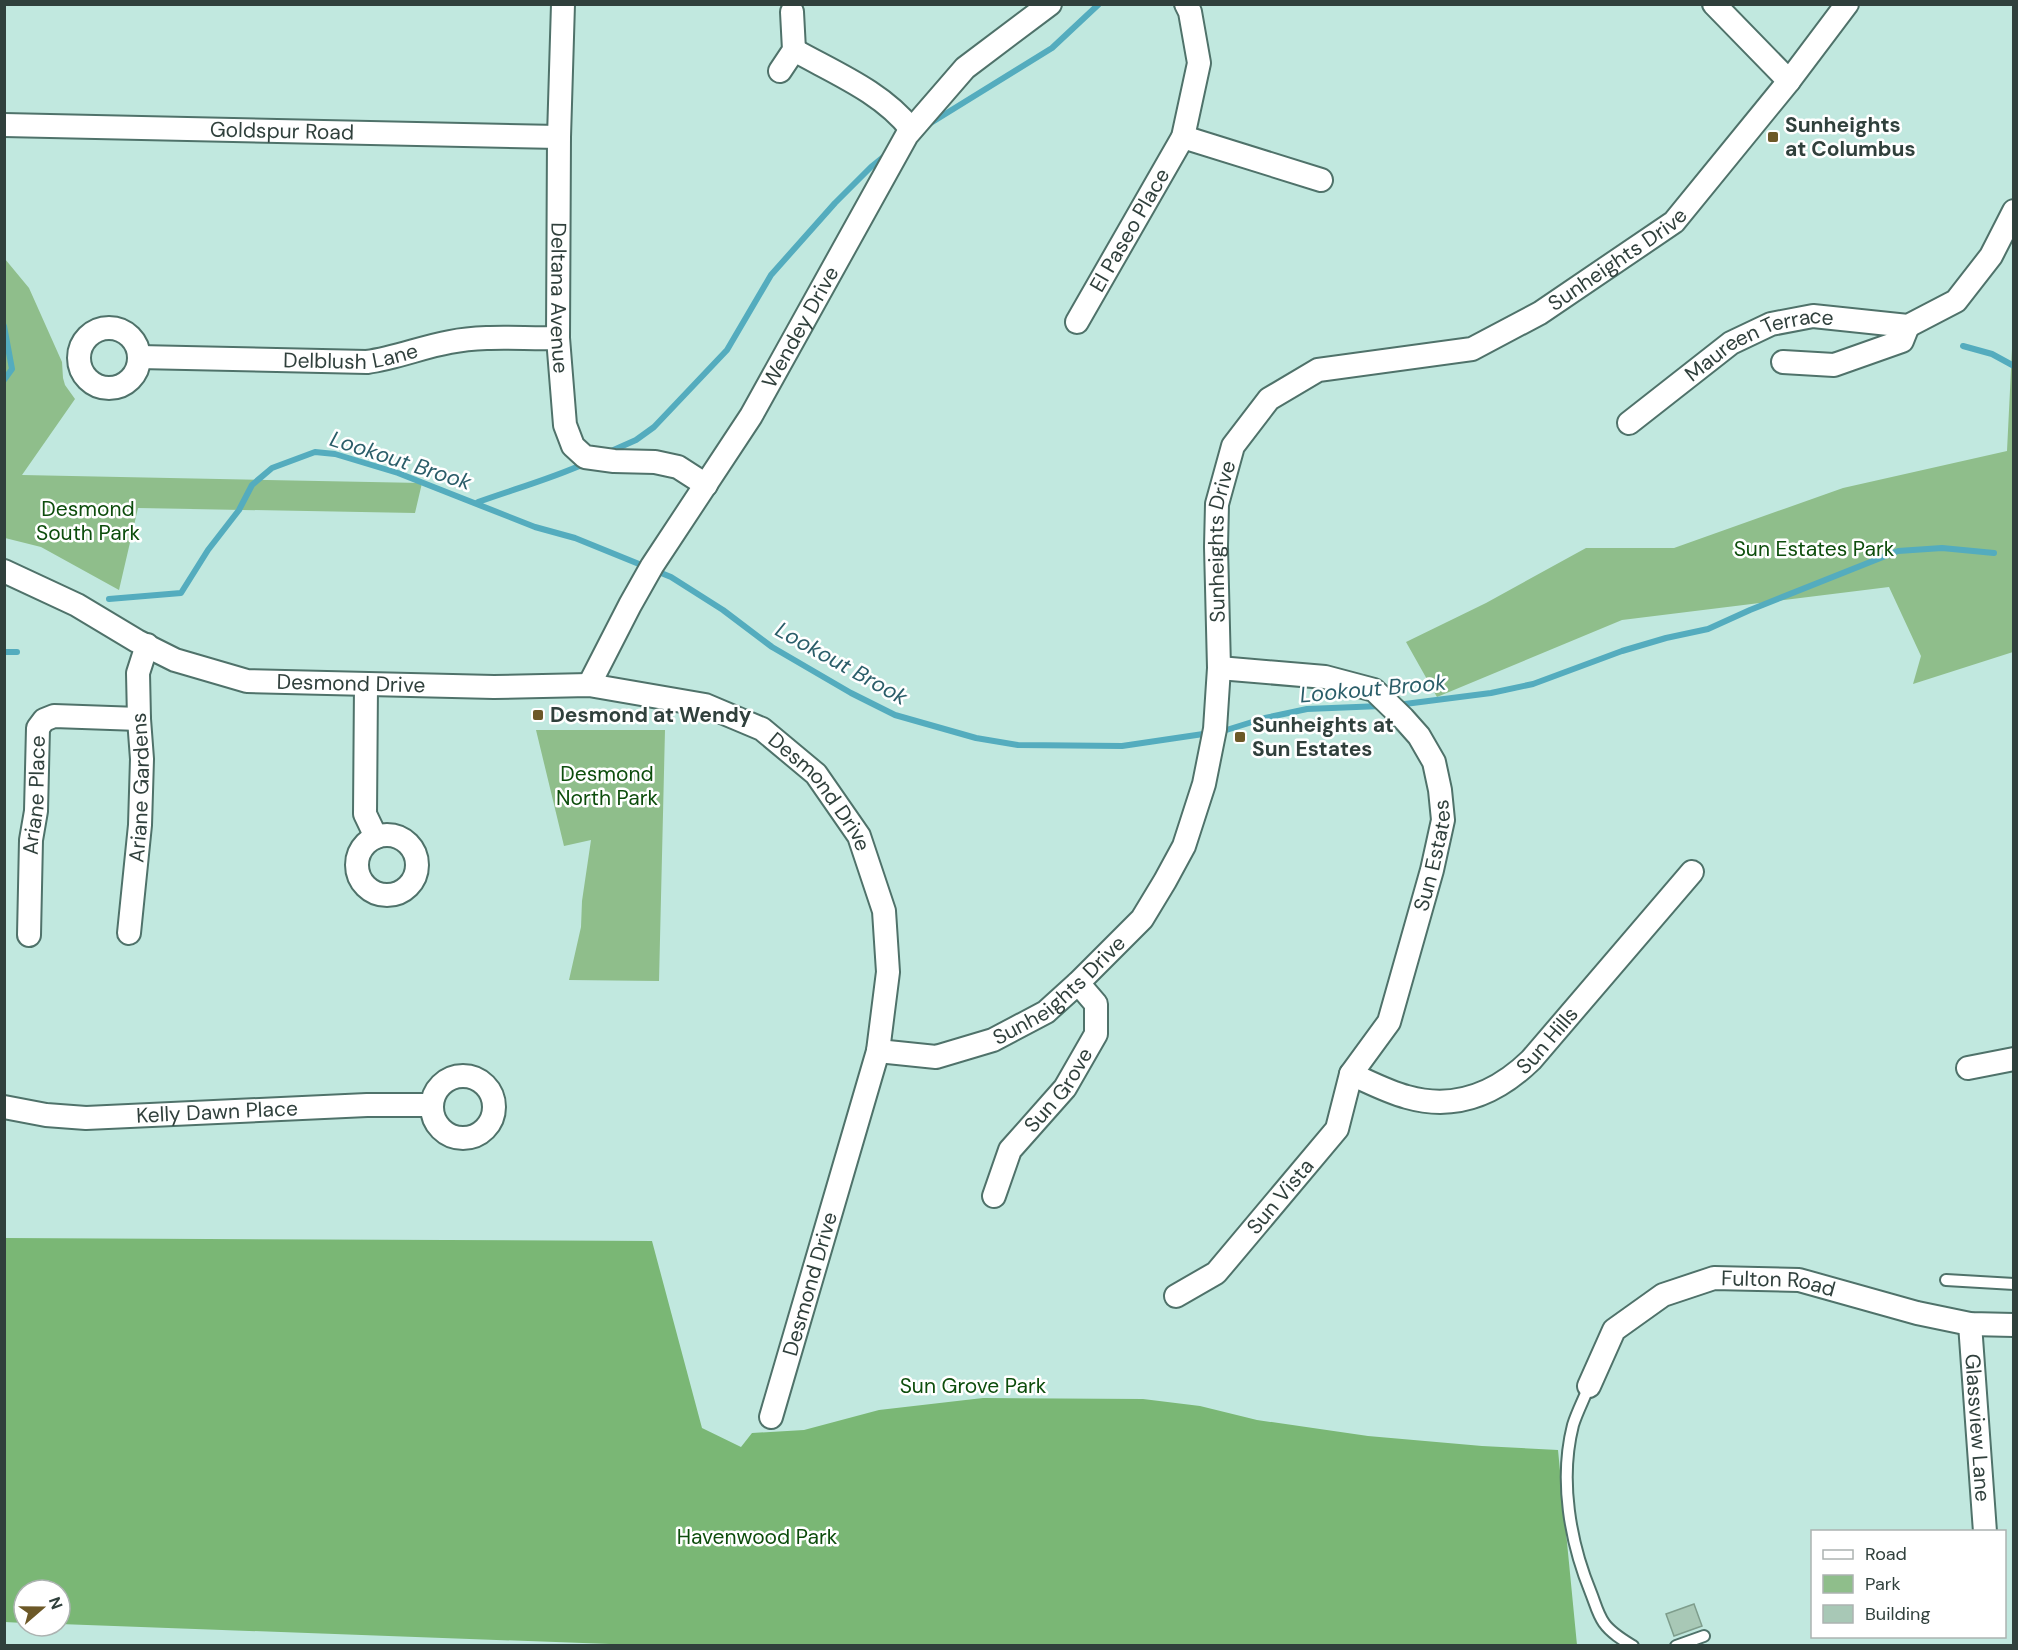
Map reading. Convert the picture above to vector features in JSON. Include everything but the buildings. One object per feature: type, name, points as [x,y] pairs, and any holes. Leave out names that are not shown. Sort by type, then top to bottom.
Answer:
[{"type":"street","name":"Deltana Avenue","points":[[563,4],[559,137],[558,338],[565,425],[573,446],[585,457],[656,462],[678,467],[706,485]]},
{"type":"street","name":"Wendey Drive","points":[[589,685],[652,566],[751,416],[911,129],[965,68],[1050,4]]},
{"type":"street","name":"El Paseo Place","points":[[1077,322],[1183,137],[1199,63],[1190,12],[1186,4]]},
{"type":"street","points":[[1714,4],[1789,81]]},
{"type":"street","name":"Sunheights Drive","points":[[878,1051],[936,1057],[993,1040],[1046,1012],[1142,919],[1166,881],[1184,846],[1204,784],[1215,729],[1219,668],[1217,504],[1233,446],[1269,399],[1318,370],[1472,349],[1540,313],[1674,222],[1789,81],[1847,4]]},
{"type":"street","points":[[780,71],[794,50],[792,12]]},
{"type":"street","points":[[794,50],[884,101],[911,129]]},
{"type":"street","name":"Goldspur Road","points":[[4,125],[559,137]]},
{"type":"street","points":[[1183,137],[1321,180]]},
{"type":"street","name":"Maureen Terrace","points":[[1629,423],[1731,343],[1771,324],[1813,315],[1908,326],[1956,301],[1991,256],[2013,211]]},
{"type":"street","name":"Maureen Terrace","points":[[1783,362],[1834,365],[1902,341],[1908,326]]},
{"type":"street","name":"Delblush Lane","points":[[139,357],[368,362],[472,338],[558,338]]},
{"type":"street","name":"Desmond Drive","points":[[4,571],[77,605],[175,660],[247,681],[494,687],[589,685],[705,705],[762,729],[816,774],[859,836],[884,911],[888,972],[878,1051],[771,1417]]},
{"type":"street","name":"Ariane Gardens","points":[[129,933],[140,825],[142,759],[138,673],[147,645]]},
{"type":"street","name":"Sun Estates","points":[[1219,668],[1325,677],[1374,690],[1419,736],[1434,762],[1443,820],[1432,870],[1389,1022],[1351,1074]]},
{"type":"street","points":[[366,685],[365,814],[376,837]]},
{"type":"street","name":"Ariane Place","points":[[28,935],[31,840],[36,811],[38,728],[44,720],[54,717],[139,719]]},
{"type":"street","name":"Sun Hills","points":[[1351,1074],[1408,1098],[1440,1102],[1458,1101],[1498,1087],[1532,1060],[1692,872]]},
{"type":"street","name":"Sun Grove","points":[[994,1196],[1010,1150],[1065,1088],[1096,1034],[1096,1004],[1078,983]]},
{"type":"street","points":[[1968,1068],[2013,1059]]},
{"type":"street","name":"Sun Vista","points":[[1176,1296],[1216,1273],[1337,1129],[1351,1074]]},
{"type":"street","name":"Kelly Dawn Place","points":[[4,1107],[46,1115],[87,1118],[367,1105],[431,1105]]},
{"type":"street","name":"Fulton Road","points":[[1589,1386],[1614,1330],[1663,1295],[1714,1278],[1799,1280],[1917,1313],[1970,1324],[2013,1325]]},
{"type":"street","name":"Glassview Lane","points":[[1970,1324],[1985,1530]]},
{"type":"lane","points":[[1946,1280],[2013,1284]]},
{"type":"lane","points":[[1589,1386],[1573,1424],[1567,1473],[1571,1522],[1586,1580],[1604,1623],[1633,1646]]},
{"type":"lane","points":[[1676,1646],[1704,1636]]},
{"type":"green space","name":"Desmond South Park","points":[[5,259],[29,288],[62,362],[65,385],[75,399],[22,475],[422,483],[415,513],[138,508],[119,590],[41,547],[5,538]]},
{"type":"green space","name":"Sun Estates Park","points":[[2013,348],[2013,652],[1913,684],[1921,656],[1889,587],[1622,620],[1437,697],[1406,642],[1486,603],[1586,548],[1674,548],[1843,488],[2007,451]]},
{"type":"green space","name":"Desmond North Park","points":[[536,730],[665,730],[659,981],[569,980],[581,927],[582,901],[591,840],[564,846]]},
{"type":"green space","name":"Havenwood Park","points":[[5,1238],[652,1241],[702,1428],[741,1447],[752,1433],[804,1430],[879,1410],[983,1398],[1143,1399],[1200,1406],[1257,1420],[1368,1436],[1558,1450],[1577,1645],[664,1646],[72,1624],[72,1578],[12,1578],[12,1622],[5,1622]]},
{"type":"waterway","points":[[929,124],[1052,48],[1099,4]]},
{"type":"waterway","points":[[609,452],[636,440],[654,427],[727,350],[771,275],[835,203],[887,154]]},
{"type":"waterway","points":[[4,326],[12,369],[4,380]]},
{"type":"waterway","points":[[1963,346],[1992,354],[2014,366]]},
{"type":"waterway","name":"Lookout Brook","points":[[109,599],[181,593],[208,550],[239,510],[252,485],[272,468],[315,452],[335,454],[398,473],[535,527],[575,538],[671,577],[723,610],[772,647],[851,693],[895,715],[976,738],[1018,745],[1122,746],[1210,733]]},
{"type":"waterway","points":[[478,502],[586,463]]},
{"type":"waterway","name":"Lookout Brook","points":[[1397,705],[1491,693],[1533,684],[1622,651],[1708,629],[1898,551],[1942,548],[1994,553]]},
{"type":"waterway","name":"Lookout Brook","points":[[4,652],[17,652]]},
{"type":"waterway","name":"Lookout Brook","points":[[1220,732],[1265,718],[1307,709],[1381,706]]},
{"type":"place","name":"Sunheights at Columbus","points":[[1773,137]]},
{"type":"place","name":"Desmond at Wendy","points":[[538,715]]},
{"type":"place","name":"Sunheights at Sun Estates","points":[[1240,737]]},
{"type":"park label","name":"Sun Grove Park","points":[[973,1386]]}]
